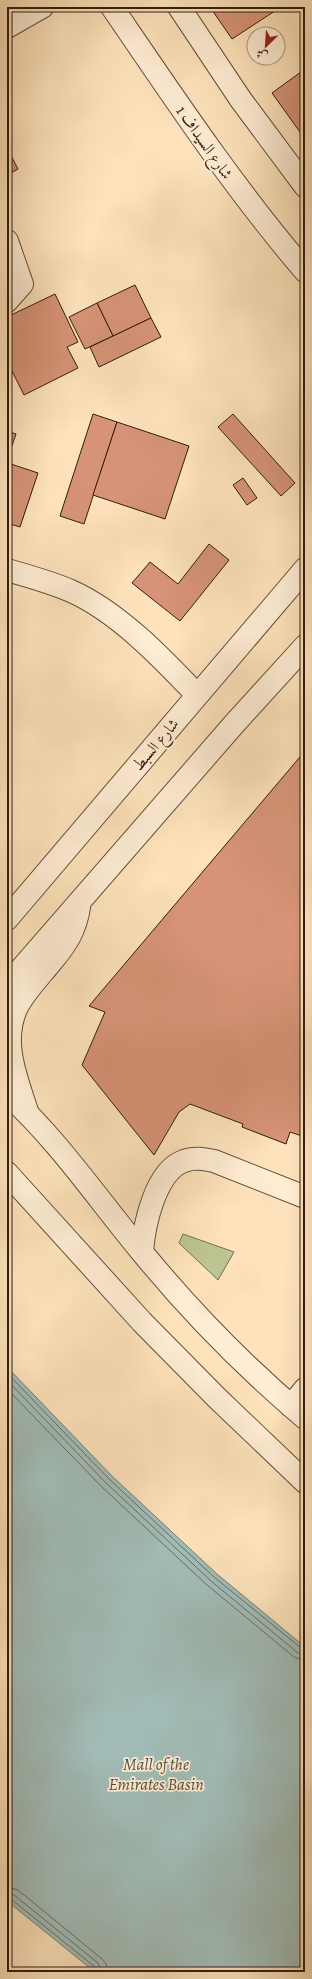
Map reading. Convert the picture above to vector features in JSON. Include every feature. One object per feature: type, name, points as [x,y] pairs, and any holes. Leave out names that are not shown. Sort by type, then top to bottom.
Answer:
[{"type":"street","points":[[10,19],[38,7]]},
{"type":"street","name":"شارع السيداف 1","points":[[112,7],[200,136],[240,191],[305,271]]},
{"type":"street","points":[[179,7],[241,100],[305,186]]},
{"type":"street","points":[[7,241],[22,284],[7,302]]},
{"type":"street","name":"شارع السبط","points":[[7,918],[305,569]]},
{"type":"street","points":[[7,570],[70,591],[101,609],[149,647],[197,695]]},
{"type":"street","points":[[7,985],[277,675],[305,646]]},
{"type":"street","points":[[277,675],[305,657]]},
{"type":"street","points":[[28,1113],[11,1061],[9,1038],[12,1021],[18,1005],[28,990],[65,945],[78,917],[79,901]]},
{"type":"street","points":[[7,1094],[28,1113],[56,1145],[142,1252],[183,1299],[298,1412],[305,1390]]},
{"type":"street","points":[[142,1252],[143,1234],[154,1199],[170,1170],[183,1161],[199,1158],[214,1161],[305,1197]]},
{"type":"street","points":[[7,1173],[153,1333],[216,1398],[305,1482]]},
{"type":"green space","points":[[183,1234],[234,1252],[218,1280],[179,1243]]},
{"type":"water","name":"Mall of the Emirates Basin","points":[[7,1367],[112,1476],[217,1574],[305,1647],[305,1972],[95,1972],[7,1901]]},
{"type":"building","points":[[210,7],[281,7],[252,26],[246,26],[246,30],[232,39]]},
{"type":"building","points":[[305,69],[305,139],[272,93]]},
{"type":"building","points":[[7,148],[18,169],[7,175]]},
{"type":"building","points":[[135,285],[151,318],[113,336],[97,303]]},
{"type":"building","points":[[55,294],[78,342],[67,347],[78,368],[24,395],[7,361],[7,317]]},
{"type":"building","points":[[97,303],[113,336],[85,349],[69,317]]},
{"type":"building","points":[[151,318],[161,337],[99,367],[90,347]]},
{"type":"building","points":[[93,414],[117,422],[84,524],[60,516]]},
{"type":"building","points":[[233,414],[295,483],[281,496],[218,427]]},
{"type":"building","points":[[117,422],[189,446],[165,519],[93,495]]},
{"type":"building","points":[[7,431],[16,434],[7,460]]},
{"type":"building","points":[[11,464],[38,473],[20,527],[7,523],[7,476]]},
{"type":"building","points":[[243,478],[257,498],[247,505],[233,485]]},
{"type":"building","points":[[209,544],[229,560],[180,621],[132,583],[150,562],[178,584]]},
{"type":"building","points":[[305,751],[305,1137],[290,1132],[286,1144],[242,1127],[243,1124],[190,1104],[179,1112],[154,1155],[82,1065],[105,1012],[89,1006]]}]
